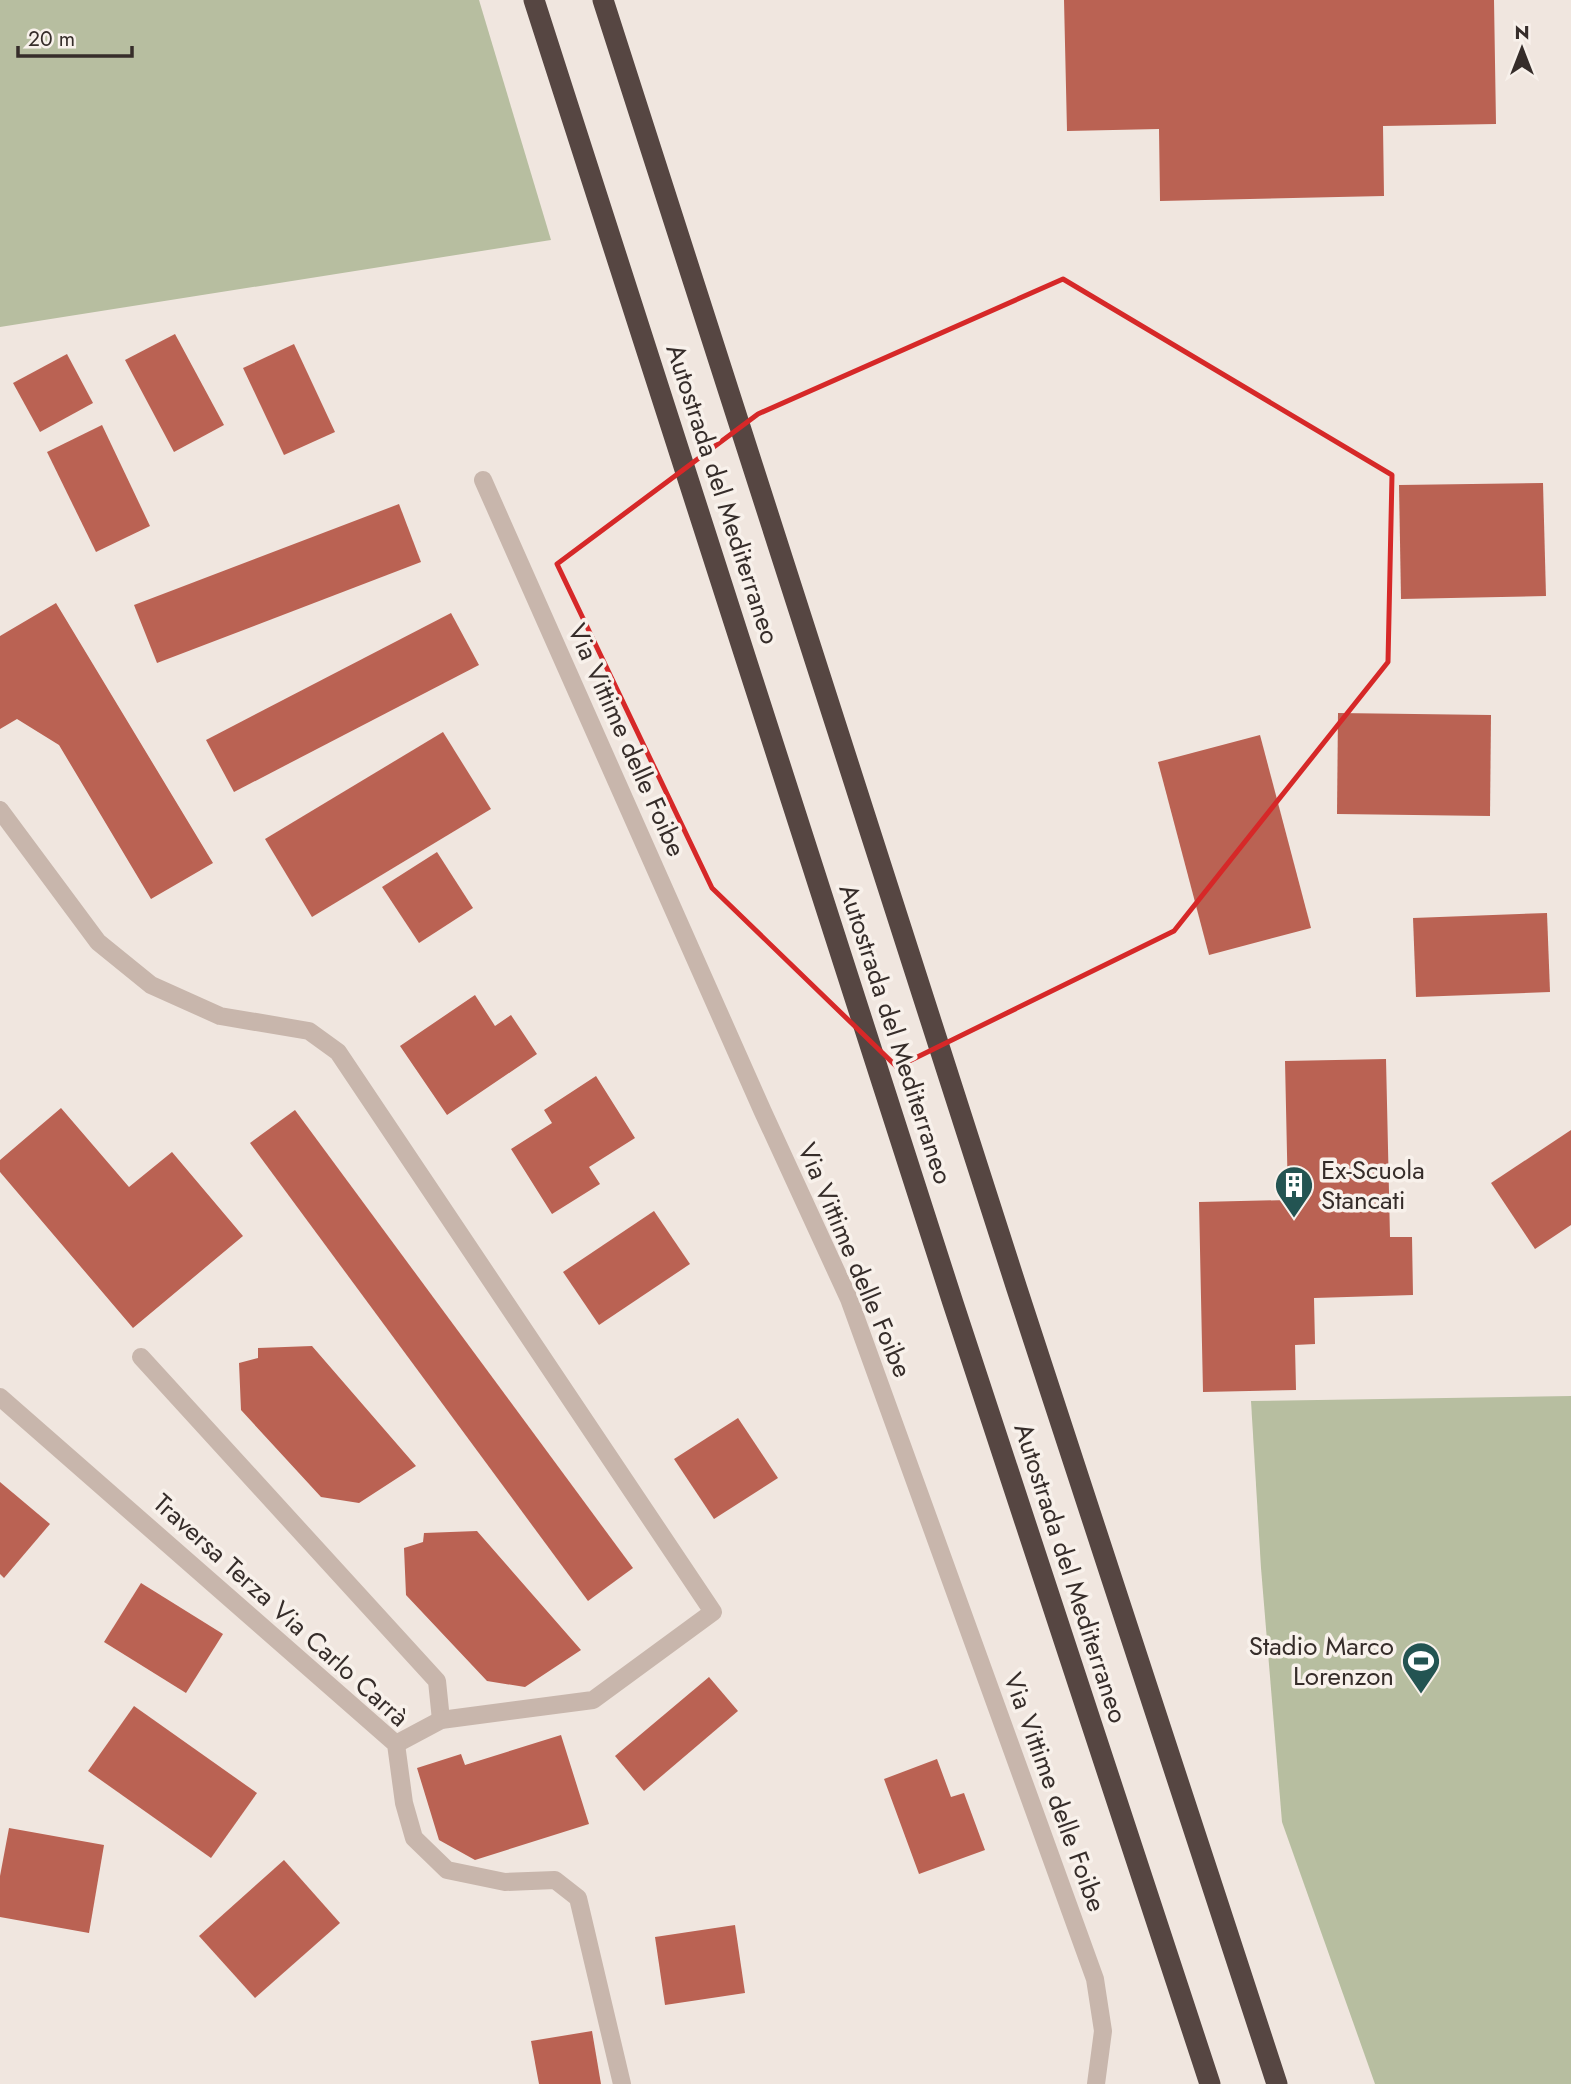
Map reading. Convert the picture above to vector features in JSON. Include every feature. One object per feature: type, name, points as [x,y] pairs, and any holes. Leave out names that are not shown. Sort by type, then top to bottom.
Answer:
[{"type":"highway","name":"Autostrada del Mediterraneo","points":[[534,0],[953,1303],[1210,2084]]},
{"type":"highway","name":"Autostrada del Mediterraneo","points":[[603,0],[1012,1276],[1277,2084]]},
{"type":"street","name":"Via Vittime delle Foibe","points":[[483,480],[763,1112],[849,1299],[1095,1979],[1103,2031],[1096,2084]]},
{"type":"street","points":[[0,810],[98,942],[151,985],[220,1016],[309,1031],[338,1052],[713,1612],[593,1700],[441,1720],[396,1744]]},
{"type":"street","points":[[141,1357],[436,1681],[441,1720]]},
{"type":"street","name":"Traversa Terza Via Carlo Carrà","points":[[0,1396],[396,1744],[404,1803],[414,1838],[447,1870],[505,1882],[555,1880],[578,1898],[622,2084]]},
{"type":"highlighted area","points":[[1063,279],[1392,475],[1388,662],[1174,931],[897,1067],[712,888],[557,564],[758,414]]},
{"type":"green space","points":[[0,0],[479,0],[551,240],[0,327]]},
{"type":"green space","name":"Stadio Marco Lorenzon","points":[[1571,1396],[1571,2084],[1375,2084],[1282,1822],[1261,1568],[1251,1401]]},
{"type":"building","points":[[1064,0],[1494,0],[1496,124],[1383,126],[1384,196],[1160,201],[1159,129],[1067,131]]},
{"type":"building","points":[[175,334],[224,425],[174,452],[125,360]]},
{"type":"building","points":[[294,344],[335,432],[284,455],[243,368]]},
{"type":"building","points":[[67,354],[93,403],[40,432],[13,383]]},
{"type":"building","points":[[102,425],[150,526],[96,552],[47,452]]},
{"type":"building","points":[[1543,483],[1546,596],[1401,599],[1399,485]]},
{"type":"building","points":[[399,504],[421,562],[157,663],[134,605]]},
{"type":"building","points":[[56,603],[213,863],[151,899],[59,745],[17,719],[0,729],[0,636]]},
{"type":"building","points":[[451,613],[479,665],[234,792],[206,740]]},
{"type":"building","points":[[1338,713],[1491,715],[1490,816],[1337,814]]},
{"type":"building","points":[[443,732],[491,809],[312,917],[265,839]]},
{"type":"building","points":[[1260,735],[1311,928],[1209,955],[1158,762]]},
{"type":"building","points":[[437,852],[473,908],[419,943],[382,887]]},
{"type":"building","points":[[1547,913],[1550,992],[1416,997],[1413,918]]},
{"type":"building","points":[[475,995],[495,1026],[511,1015],[537,1054],[447,1115],[400,1046]]},
{"type":"building","name":"Ex-Scuola Stancati","points":[[1386,1059],[1390,1237],[1412,1237],[1413,1295],[1314,1298],[1315,1344],[1295,1345],[1296,1390],[1203,1392],[1199,1202],[1288,1200],[1285,1061]]},
{"type":"building","points":[[596,1076],[635,1138],[589,1167],[600,1184],[552,1214],[511,1149],[552,1123],[544,1110]]},
{"type":"building","points":[[61,1108],[129,1187],[172,1152],[243,1236],[133,1328],[0,1172],[0,1160]]},
{"type":"building","points":[[295,1110],[633,1568],[588,1601],[250,1143]]},
{"type":"building","points":[[1571,1130],[1571,1225],[1535,1249],[1491,1183]]},
{"type":"building","points":[[654,1211],[690,1264],[599,1325],[563,1272]]},
{"type":"building","points":[[312,1346],[416,1466],[359,1503],[321,1497],[241,1410],[239,1363],[258,1358],[258,1348]]},
{"type":"building","points":[[738,1418],[778,1478],[714,1519],[674,1459]]},
{"type":"building","points":[[0,1482],[50,1524],[4,1578],[0,1574]]},
{"type":"building","points":[[477,1531],[581,1650],[525,1687],[487,1681],[406,1595],[404,1548],[423,1542],[424,1533]]},
{"type":"building","points":[[141,1583],[223,1634],[186,1693],[104,1642]]},
{"type":"building","points":[[709,1677],[738,1711],[644,1791],[615,1756]]},
{"type":"building","points":[[134,1706],[257,1793],[211,1858],[88,1771]]},
{"type":"building","points":[[561,1735],[589,1824],[475,1860],[439,1840],[417,1768],[461,1754],[465,1765]]},
{"type":"building","points":[[937,1759],[951,1797],[964,1793],[985,1850],[919,1874],[884,1779]]},
{"type":"building","points":[[9,1828],[104,1845],[89,1933],[0,1917],[0,1876]]},
{"type":"building","points":[[284,1860],[340,1923],[255,1998],[199,1936]]},
{"type":"building","points":[[735,1925],[745,1993],[665,2005],[655,1937]]},
{"type":"building","points":[[592,2031],[601,2084],[539,2084],[531,2041]]},
{"type":"place","name":"Ex-Scuola Stancati","points":[[1294,1219]]},
{"type":"place","name":"Stadio Marco Lorenzon","points":[[1421,1695]]}]
